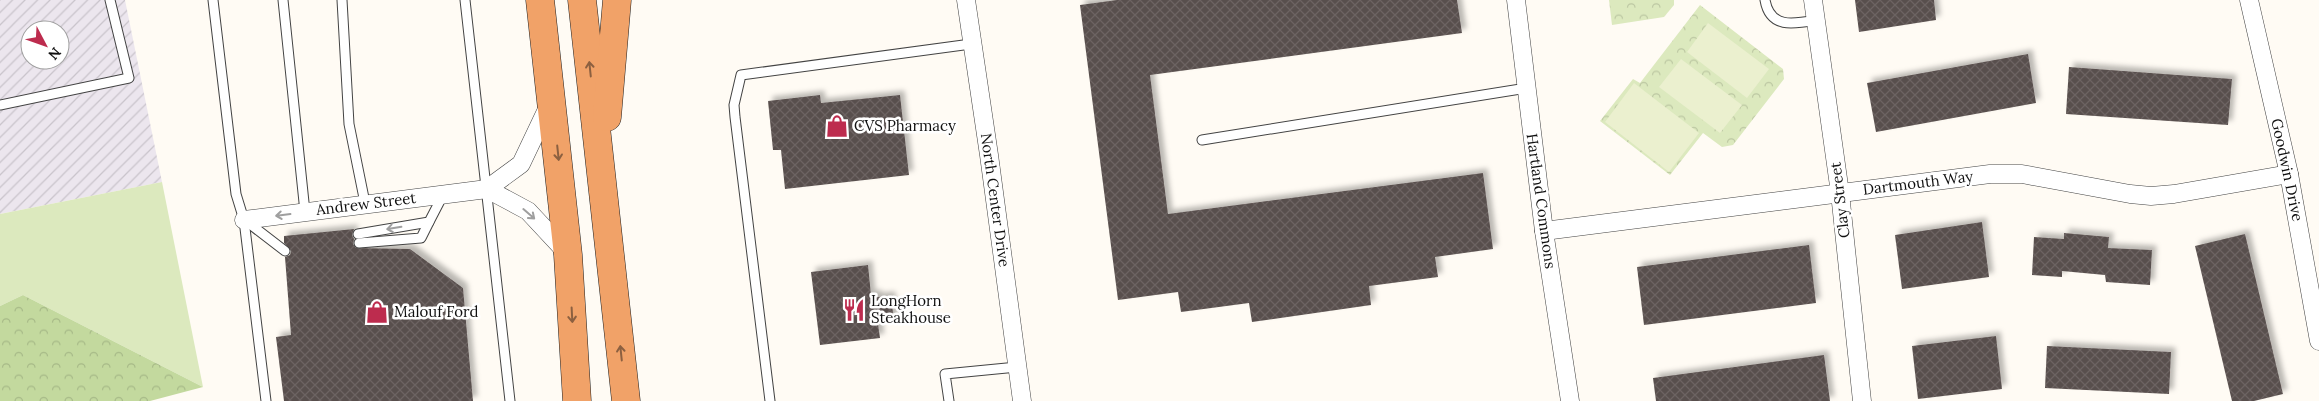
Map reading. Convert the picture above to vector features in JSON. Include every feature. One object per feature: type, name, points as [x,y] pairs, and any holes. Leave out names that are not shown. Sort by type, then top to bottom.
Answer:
[{"type":"highway","points":[[540,0],[568,255],[577,401]]},
{"type":"highway","points":[[582,0],[626,401]]},
{"type":"highway","points":[[602,179],[617,0]]},
{"type":"street","name":"North Center Drive","points":[[966,0],[1022,401]]},
{"type":"street","name":"Hartland Commons","points":[[1516,0],[1544,231],[1570,401]]},
{"type":"street","name":"Clay Street","points":[[1813,0],[1840,192],[1862,401]]},
{"type":"street","name":"Goodwin Drive","points":[[2248,0],[2290,174],[2319,341]]},
{"type":"street","name":"Andrew Street","points":[[244,220],[365,203],[487,189],[521,164],[552,97]]},
{"type":"street","name":"Dartmouth Way","points":[[1544,231],[1990,174],[2050,178],[2130,194],[2151,196],[2174,194],[2290,174]]},
{"type":"street","points":[[487,189],[528,211],[568,255]]},
{"type":"lane","points":[[0,105],[129,78],[110,0]]},
{"type":"lane","points":[[213,0],[236,194],[244,220],[266,401]]},
{"type":"lane","points":[[283,0],[305,212]]},
{"type":"lane","points":[[342,0],[349,124],[365,203]]},
{"type":"lane","points":[[465,0],[510,401]]},
{"type":"lane","points":[[1765,0],[1767,9],[1777,20],[1789,25],[1816,20]]},
{"type":"lane","points":[[770,401],[735,117],[734,105],[741,74],[971,44]]},
{"type":"lane","points":[[1202,140],[1527,88]]},
{"type":"lane","points":[[429,222],[359,239],[421,238],[443,195]]},
{"type":"lane","points":[[244,220],[285,247]]},
{"type":"lane","points":[[949,401],[945,374],[1017,366]]},
{"type":"shaded area","points":[[0,0],[125,0],[162,182],[0,214]]},
{"type":"green space","points":[[1609,0],[1674,0],[1674,5],[1664,17],[1612,25]]},
{"type":"green space","points":[[1700,5],[1783,69],[1784,79],[1733,145],[1722,147],[1703,133],[1670,175],[1600,121],[1633,79],[1640,83]]},
{"type":"green space","points":[[1708,23],[1769,69],[1747,98],[1687,52]]},
{"type":"green space","points":[[1681,59],[1742,105],[1720,133],[1659,87]]},
{"type":"green space","points":[[1634,83],[1699,133],[1669,172],[1605,122]]},
{"type":"green space","points":[[162,182],[203,387],[23,295],[0,306],[0,214]]},
{"type":"green space","points":[[23,295],[203,387],[150,401],[0,401],[0,306]]},
{"type":"building","points":[[1117,0],[1457,0],[1462,33],[1150,75],[1168,214],[1483,173],[1493,249],[1435,257],[1438,277],[1369,286],[1371,305],[1252,322],[1249,303],[1181,312],[1178,292],[1118,300],[1080,5]]},
{"type":"building","points":[[1855,0],[1934,0],[1936,20],[1859,32]]},
{"type":"building","points":[[2028,54],[2036,103],[1876,132],[1867,83]]},
{"type":"building","points":[[2069,67],[2232,79],[2228,125],[2066,114]]},
{"type":"building","name":"CVS Pharmacy","points":[[820,95],[821,103],[900,95],[909,175],[785,189],[781,150],[773,150],[768,101]]},
{"type":"building","points":[[1982,222],[1989,277],[1902,289],[1895,235]]},
{"type":"building","name":"Malouf Ford","points":[[354,229],[352,235],[354,239],[353,244],[356,248],[410,249],[463,288],[473,401],[284,401],[276,337],[291,335],[285,257],[290,255],[291,251],[284,243],[284,236]]},
{"type":"building","points":[[2064,233],[2109,237],[2108,248],[2152,250],[2150,285],[2106,282],[2105,275],[2062,271],[2062,277],[2032,275],[2034,237],[2064,239]]},
{"type":"building","points":[[2245,234],[2283,394],[2254,401],[2232,401],[2195,246]]},
{"type":"building","points":[[1809,245],[1816,303],[1644,325],[1637,267]]},
{"type":"building","name":"LongHorn Steakhouse","points":[[868,265],[871,295],[877,294],[877,297],[891,296],[894,322],[878,324],[880,338],[820,345],[811,272]]},
{"type":"building","points":[[1996,336],[2002,389],[1918,399],[1912,346]]},
{"type":"building","points":[[2047,346],[2171,352],[2169,394],[2045,388]]},
{"type":"building","points":[[1824,355],[1830,401],[1656,401],[1653,378]]},
{"type":"place","name":"CVS Pharmacy","points":[[837,126]]},
{"type":"place","name":"LongHorn Steakhouse","points":[[854,310]]},
{"type":"place","name":"Malouf Ford","points":[[377,312]]}]
